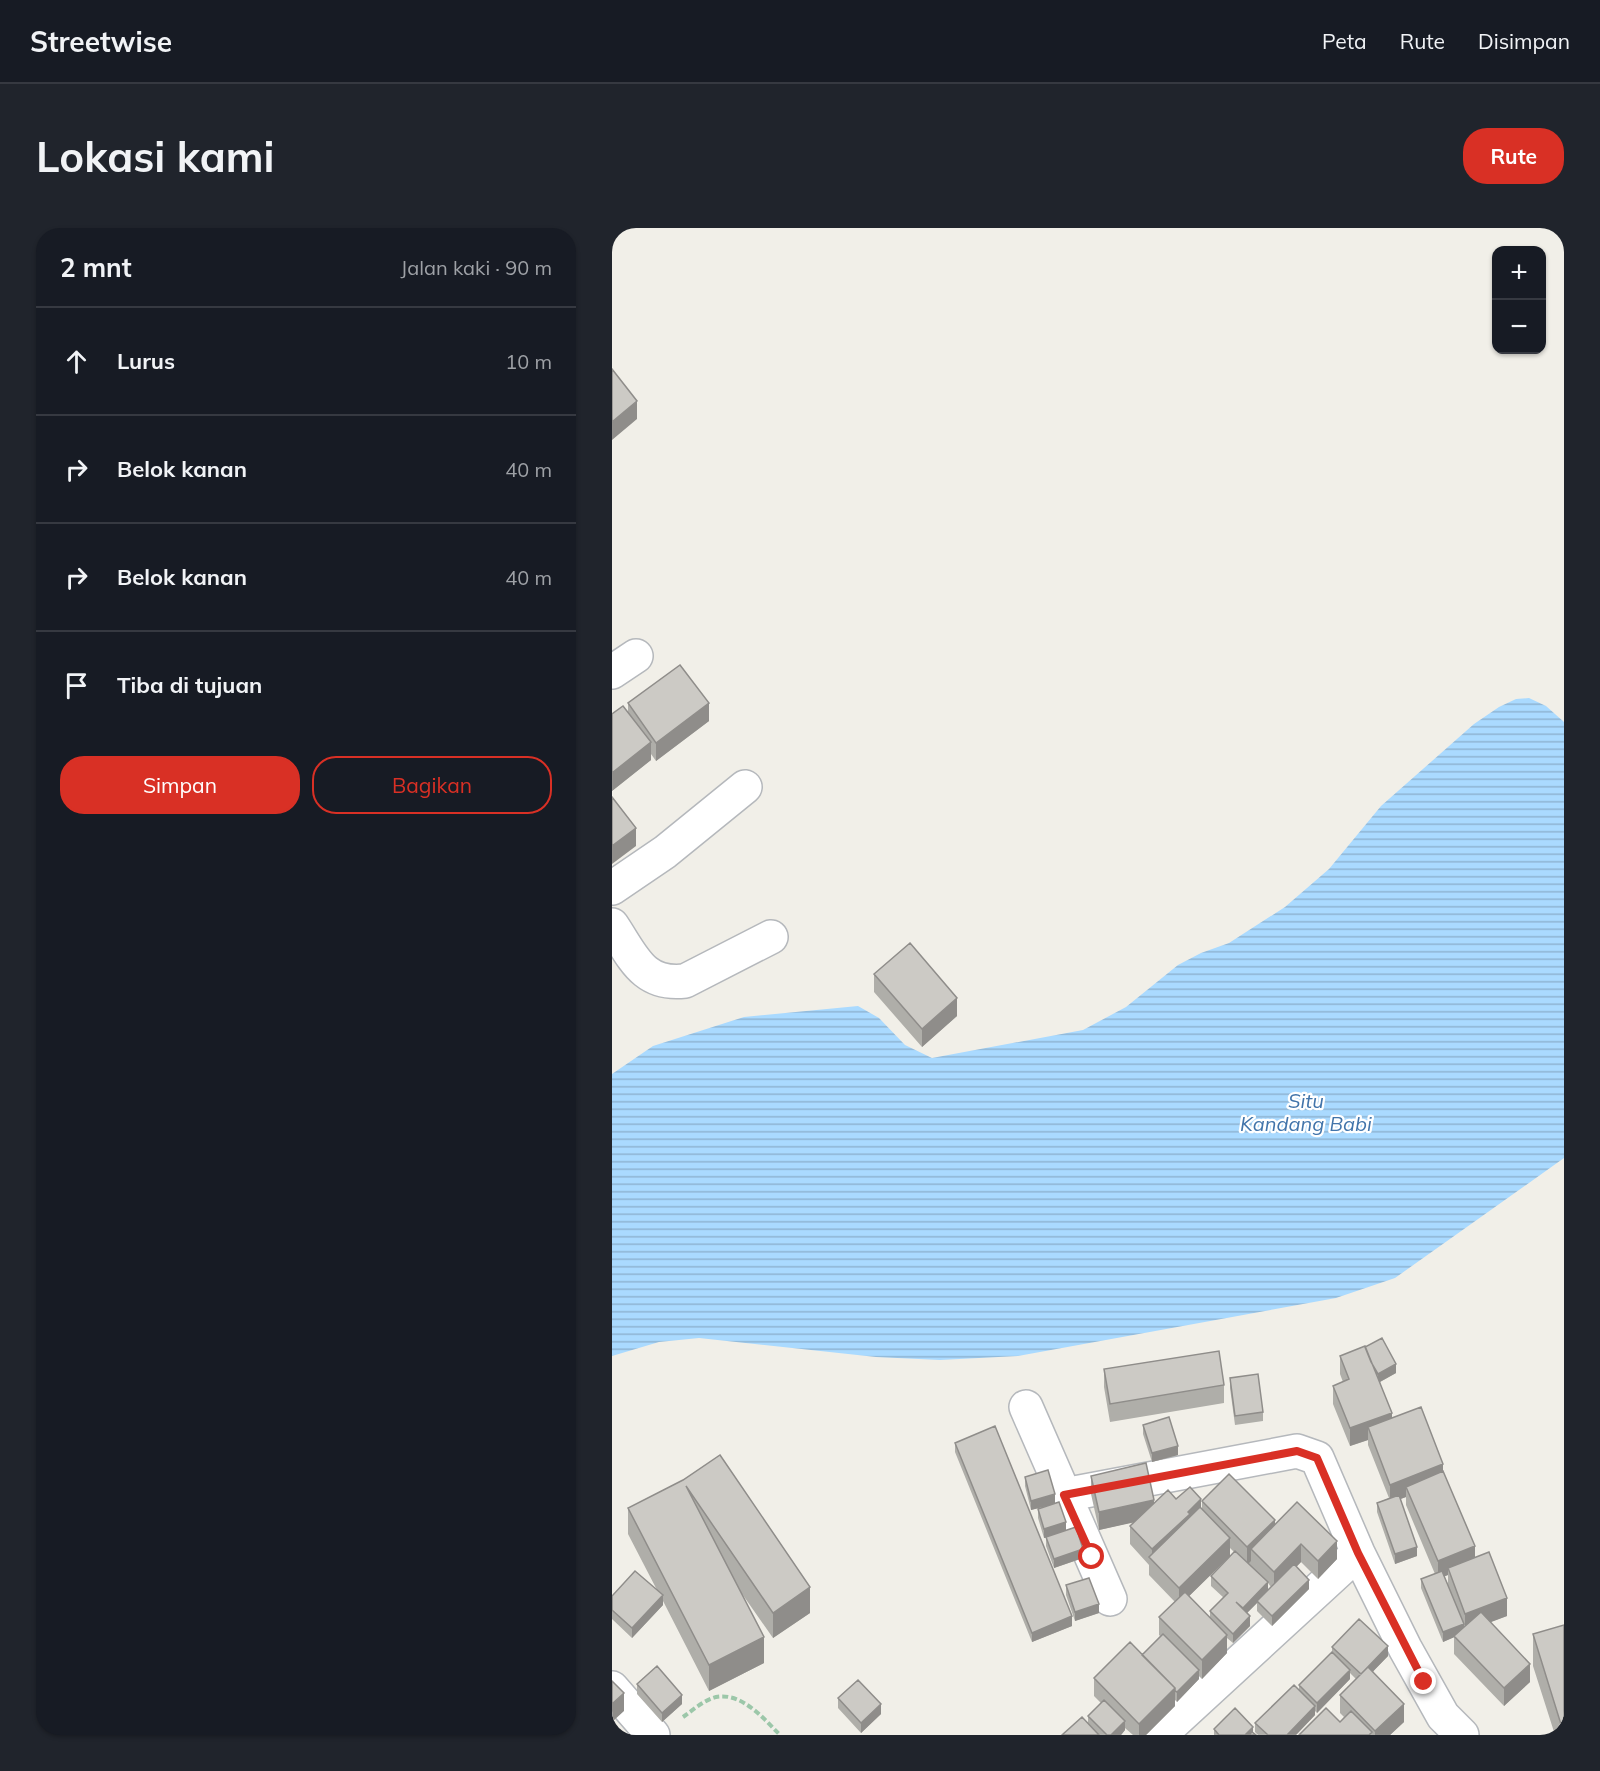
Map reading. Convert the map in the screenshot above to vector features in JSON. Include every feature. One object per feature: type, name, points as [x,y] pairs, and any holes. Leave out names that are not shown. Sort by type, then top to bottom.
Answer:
[{"type":"street","points":[[612,888],[665,852],[745,788]]},
{"type":"street","points":[[612,925],[644,972],[658,980],[670,982],[685,981],[771,937]]},
{"type":"street","points":[[1026,1407],[1110,1599]]},
{"type":"street","points":[[1064,1495],[1303,1451],[1317,1458],[1358,1553],[1443,1729]]},
{"type":"street","points":[[1160,1735],[1358,1553]]},
{"type":"street","points":[[612,1688],[663,1729]]},
{"type":"path","points":[[663,1729],[707,1700],[718,1697],[737,1701],[756,1710],[780,1735]]},
{"type":"water","name":"Situ Kandang Babi","points":[[1529,698],[1546,706],[1564,722],[1564,1158],[1395,1278],[1336,1298],[1018,1356],[940,1360],[876,1357],[699,1338],[659,1342],[612,1356],[612,1074],[653,1046],[744,1017],[858,1006],[879,1018],[905,1045],[932,1058],[1083,1030],[1126,1007],[1178,965],[1201,953],[1229,943],[1285,907],[1329,869],[1381,806],[1474,724],[1499,707],[1516,699]]},
{"type":"building","points":[[612,369],[637,401],[612,422]]},
{"type":"building","points":[[680,665],[709,703],[656,743],[628,703]]},
{"type":"building","points":[[623,706],[651,742],[612,773],[612,714]]},
{"type":"building","points":[[612,797],[636,828],[612,846]]},
{"type":"building","points":[[910,943],[957,998],[922,1029],[874,974]]},
{"type":"building","points":[[1382,1338],[1396,1364],[1378,1374],[1365,1347]]},
{"type":"building","points":[[1365,1346],[1392,1413],[1350,1428],[1333,1386],[1349,1379],[1340,1356]]},
{"type":"building","points":[[1219,1351],[1224,1385],[1110,1404],[1104,1369]]},
{"type":"building","points":[[1258,1374],[1263,1412],[1235,1416],[1230,1378]]},
{"type":"building","points":[[1421,1407],[1443,1464],[1390,1485],[1368,1427]]},
{"type":"building","points":[[1169,1417],[1178,1446],[1152,1453],[1143,1425]]},
{"type":"building","points":[[995,1426],[1072,1616],[1032,1633],[955,1443]]},
{"type":"building","points":[[720,1455],[810,1587],[773,1613],[686,1486],[764,1637],[709,1665],[628,1508],[683,1480]]},
{"type":"building","points":[[1146,1463],[1154,1500],[1099,1512],[1091,1476]]},
{"type":"building","points":[[1048,1470],[1055,1494],[1031,1501],[1025,1477]]},
{"type":"building","points":[[1443,1471],[1475,1546],[1438,1561],[1406,1487]]},
{"type":"building","points":[[1229,1474],[1275,1520],[1247,1547],[1202,1501]]},
{"type":"building","points":[[1190,1487],[1201,1499],[1188,1512],[1190,1514],[1152,1549],[1130,1526],[1168,1490],[1176,1499]]},
{"type":"building","points":[[1399,1495],[1417,1547],[1395,1554],[1377,1503]]},
{"type":"building","points":[[1059,1502],[1066,1522],[1044,1529],[1038,1509]]},
{"type":"building","points":[[1297,1502],[1337,1541],[1318,1561],[1301,1544],[1274,1572],[1251,1549]]},
{"type":"building","points":[[1200,1507],[1230,1538],[1179,1588],[1149,1557]]},
{"type":"building","points":[[1076,1527],[1083,1549],[1054,1559],[1046,1537]]},
{"type":"building","points":[[1235,1551],[1268,1582],[1243,1608],[1236,1602],[1250,1616],[1233,1634],[1210,1611],[1228,1593],[1211,1576]]},
{"type":"building","points":[[1489,1552],[1507,1598],[1465,1614],[1448,1568]]},
{"type":"building","points":[[1294,1564],[1309,1580],[1272,1616],[1257,1601]]},
{"type":"building","points":[[635,1571],[663,1595],[632,1628],[612,1610],[612,1596]]},
{"type":"building","points":[[1442,1571],[1464,1624],[1443,1632],[1421,1579]]},
{"type":"building","points":[[1089,1578],[1099,1604],[1075,1612],[1066,1585]]},
{"type":"building","points":[[1185,1592],[1227,1635],[1202,1660],[1159,1617]]},
{"type":"building","points":[[1481,1612],[1530,1664],[1504,1688],[1454,1636]]},
{"type":"building","points":[[1359,1619],[1388,1646],[1361,1674],[1332,1647]]},
{"type":"building","points":[[1564,1625],[1564,1734],[1533,1634]]},
{"type":"building","points":[[1163,1634],[1199,1670],[1177,1692],[1142,1655]]},
{"type":"building","points":[[1130,1642],[1175,1688],[1139,1724],[1094,1678]]},
{"type":"building","points":[[1332,1652],[1350,1670],[1317,1703],[1299,1685]]},
{"type":"building","points":[[657,1666],[682,1695],[662,1713],[637,1684]]},
{"type":"building","points":[[1368,1667],[1404,1704],[1375,1731],[1340,1695]]},
{"type":"building","points":[[858,1680],[881,1704],[861,1723],[838,1698]]},
{"type":"building","points":[[612,1681],[624,1693],[612,1704]]},
{"type":"building","points":[[1294,1685],[1315,1706],[1287,1735],[1268,1735],[1255,1723]]},
{"type":"building","points":[[1104,1700],[1125,1721],[1111,1735],[1107,1735],[1088,1716]]},
{"type":"building","points":[[1235,1708],[1253,1727],[1245,1735],[1219,1735],[1214,1729]]},
{"type":"building","points":[[1326,1708],[1340,1722],[1351,1711],[1372,1732],[1369,1735],[1299,1735]]},
{"type":"building","points":[[1082,1717],[1099,1735],[1062,1735]]},
{"type":"route","points":[[1092,1557],[1064,1495],[1297,1451],[1309,1453],[1317,1458],[1358,1553],[1424,1682]]}]
